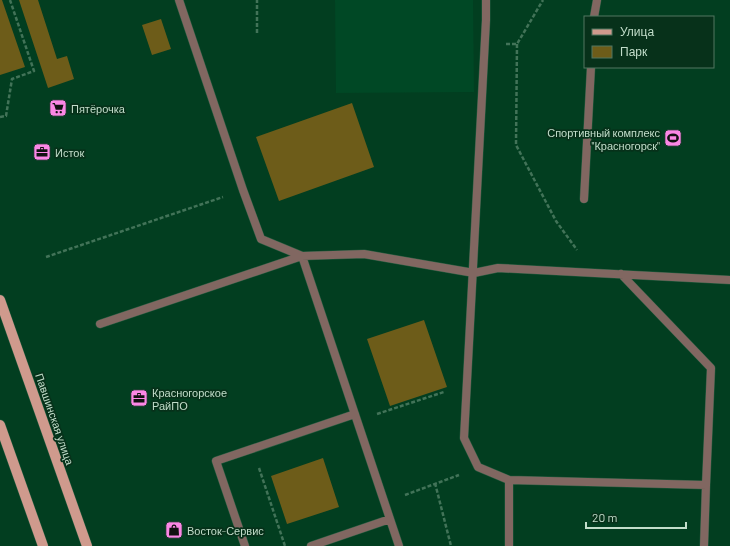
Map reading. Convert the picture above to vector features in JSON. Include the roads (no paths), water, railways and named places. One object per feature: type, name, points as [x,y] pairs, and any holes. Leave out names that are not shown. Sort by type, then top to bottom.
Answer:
[{"type":"main road","name":"Павшинская улица","points":[[0,300],[87,546]]},
{"type":"main road","points":[[0,425],[43,546]]},
{"type":"lane","points":[[179,0],[261,239],[302,256],[399,546]]},
{"type":"lane","points":[[486,0],[474,273],[464,438],[478,467],[510,480],[706,485]]},
{"type":"lane","points":[[594,16],[597,0]]},
{"type":"lane","points":[[584,199],[591,68]]},
{"type":"lane","points":[[100,324],[302,256],[364,254],[474,273],[498,268],[730,280]]},
{"type":"lane","points":[[621,274],[711,368],[704,546]]},
{"type":"lane","points":[[245,546],[216,461],[356,418]]},
{"type":"lane","points":[[508,546],[510,480]]},
{"type":"lane","points":[[311,546],[390,519]]},
{"type":"place","name":"Пятёрочка","points":[[58,108]]},
{"type":"place","name":"Спортивный комплекс \"Красногорск\"","points":[[673,138]]},
{"type":"place","name":"Исток","points":[[42,152]]},
{"type":"place","name":"Красногорское РайПО","points":[[139,398]]},
{"type":"place","name":"Восток-Сервис","points":[[174,530]]}]
